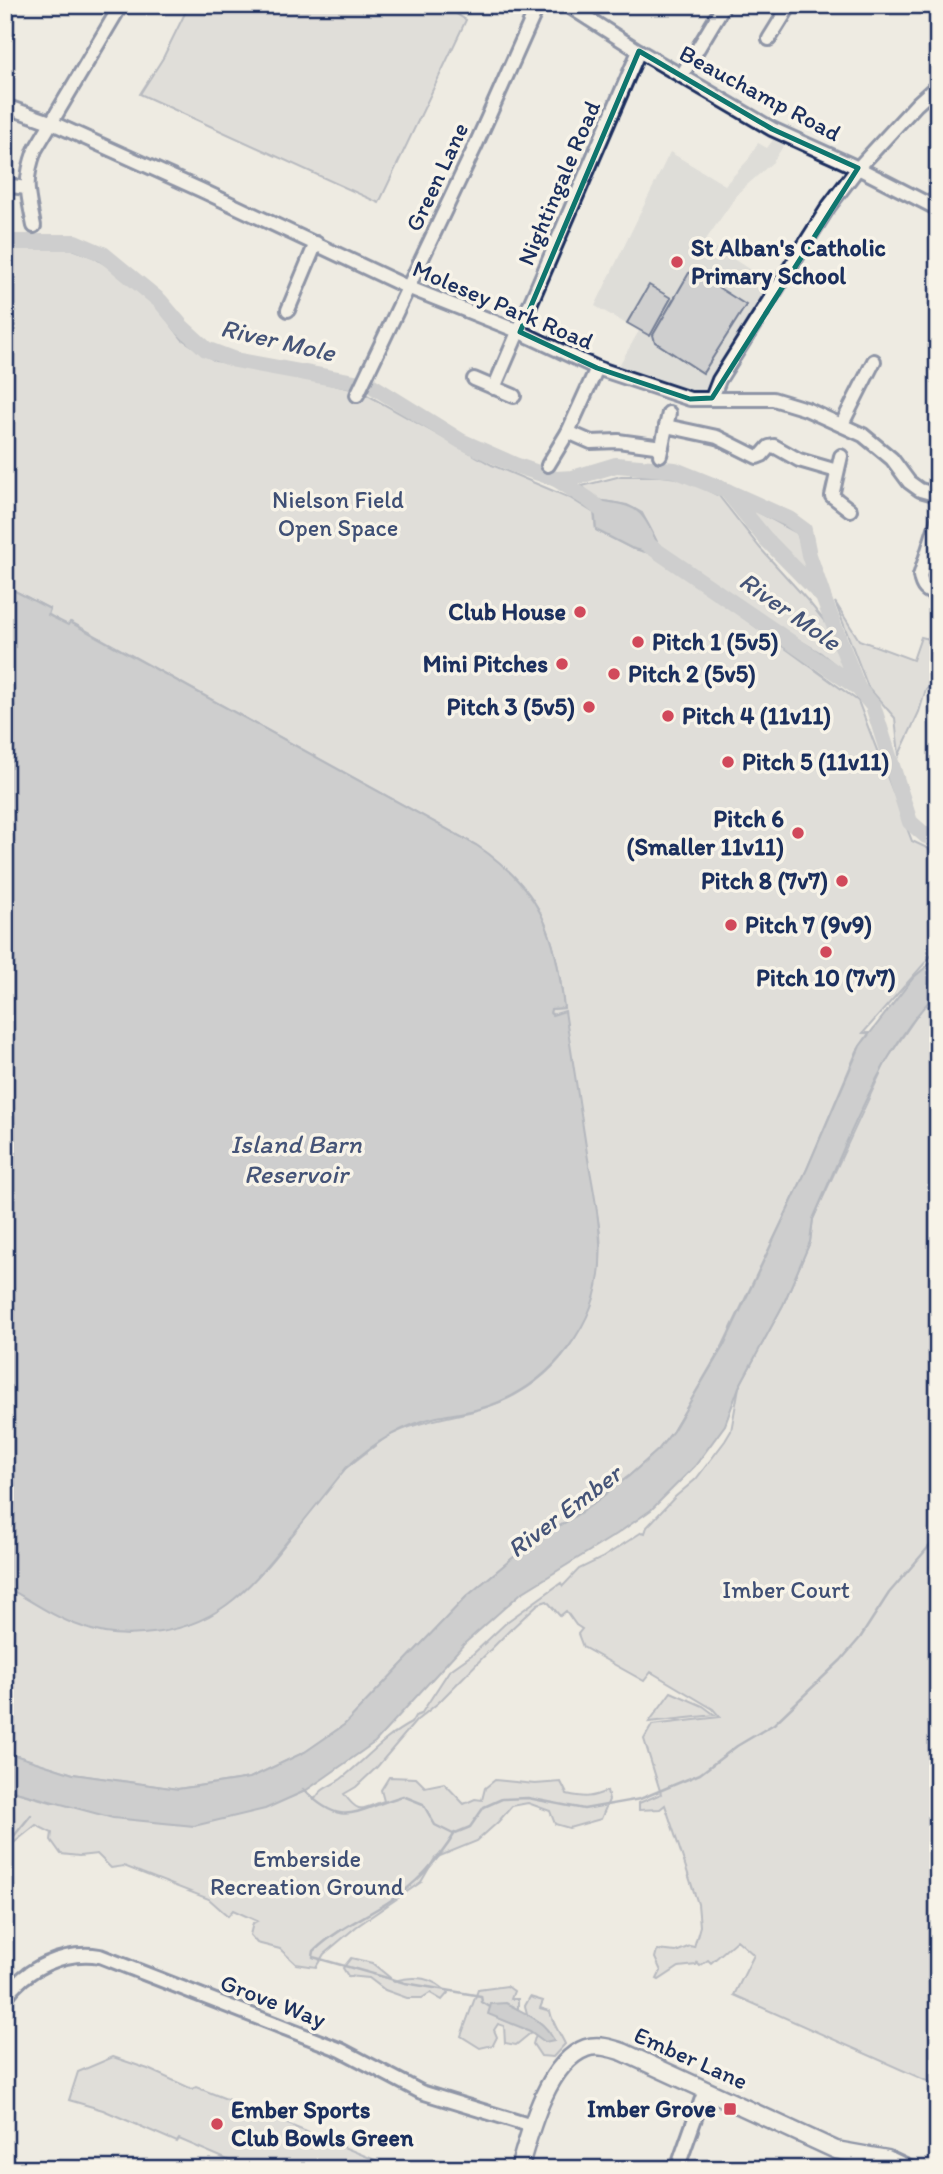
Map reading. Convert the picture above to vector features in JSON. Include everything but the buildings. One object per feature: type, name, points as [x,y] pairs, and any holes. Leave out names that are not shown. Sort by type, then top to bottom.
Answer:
[{"type":"main road","name":"Ember Lane","points":[[519,2169],[532,2126],[547,2091],[560,2071],[571,2058],[586,2048],[604,2046],[623,2052],[836,2150],[887,2159],[908,2169]]},
{"type":"street","points":[[34,226],[26,188],[28,169],[50,122],[75,85],[121,5]]},
{"type":"street","name":"Green Lane","points":[[359,393],[474,149],[538,5]]},
{"type":"street","name":"Beauchamp Road","points":[[567,5],[772,129],[858,168],[938,209]]},
{"type":"street","points":[[682,75],[724,5]]},
{"type":"street","points":[[769,39],[790,5]]},
{"type":"street","name":"Nightingale Road","points":[[495,388],[639,51]]},
{"type":"street","points":[[712,398],[719,380],[829,206],[858,168],[938,85]]},
{"type":"street","name":"Molesey Park Road","points":[[5,106],[50,122],[407,287],[520,332],[597,368],[690,399],[773,399],[806,408],[842,424],[880,446],[909,482],[920,490],[938,495]]},
{"type":"street","points":[[5,185],[26,188]]},
{"type":"street","points":[[288,310],[316,243]]},
{"type":"street","points":[[842,424],[873,361]]},
{"type":"street","points":[[548,465],[568,432],[597,368]]},
{"type":"street","points":[[474,379],[514,396]]},
{"type":"street","points":[[568,432],[591,442],[618,442],[661,451],[667,419],[717,437],[757,457],[774,446],[799,460],[838,471]]},
{"type":"street","points":[[841,456],[832,496],[850,510]]},
{"type":"street","points":[[938,519],[920,576],[922,585],[928,592],[938,595]]},
{"type":"street","name":"Grove Way","points":[[5,1998],[23,1976],[36,1968],[75,1956],[100,1956],[341,2050],[421,2092],[532,2126]]},
{"type":"street","points":[[677,2169],[705,2090]]},
{"type":"highlighted area","points":[[639,51],[772,129],[858,168],[712,398],[690,399],[597,368],[520,332]]},
{"type":"shaded area","name":"St Alban's Catholic Primary School","points":[[773,140],[784,145],[773,162],[739,192],[705,241],[771,283],[702,394],[617,369],[639,331],[595,306],[670,152],[725,185],[748,160],[758,143],[767,148]]},
{"type":"green space","points":[[189,5],[442,5],[466,20],[379,203],[140,94],[163,58]]},
{"type":"green space","name":"Nielson Field Open Space","points":[[16,247],[70,248],[93,257],[152,300],[182,339],[215,361],[245,365],[360,391],[492,465],[570,498],[594,513],[596,530],[631,548],[657,555],[858,701],[912,841],[931,850],[938,850],[938,948],[863,1033],[869,1033],[857,1051],[807,1169],[723,1345],[673,1431],[658,1450],[586,1509],[521,1551],[466,1597],[344,1725],[305,1752],[250,1778],[177,1789],[73,1774],[5,1752],[5,1586],[78,1624],[129,1635],[385,1438],[418,1424],[483,1408],[515,1395],[536,1382],[569,1347],[591,1305],[597,1282],[600,1234],[554,1015],[550,1013],[551,1009],[564,1008],[556,957],[541,914],[516,878],[476,845],[71,622],[68,626],[48,614],[50,609],[5,586],[5,250]]},
{"type":"green space","points":[[694,272],[746,305],[703,373],[655,342],[653,335],[689,273]]},
{"type":"green space","points":[[649,285],[671,298],[650,336],[627,323]]},
{"type":"green space","points":[[621,476],[685,479],[719,496],[834,633],[847,674],[821,653],[660,548],[642,513],[627,505],[597,500],[582,486]]},
{"type":"green space","points":[[743,504],[797,533],[813,582]]},
{"type":"green space","points":[[835,602],[859,640],[913,660],[921,637],[938,641],[938,683],[926,689],[919,712],[899,755],[895,718],[868,687]]},
{"type":"green space","name":"Imber Court","points":[[925,1004],[934,1018],[938,1014],[938,1549],[930,1567],[938,1573],[938,2086],[734,1995],[754,1955],[737,1940],[711,1963],[708,1960],[700,1966],[697,1963],[679,1967],[657,1979],[661,1971],[655,1958],[657,1950],[676,1952],[694,1947],[700,1926],[698,1904],[665,1805],[660,1809],[639,1810],[639,1803],[661,1794],[644,1739],[652,1725],[720,1717],[713,1709],[651,1672],[644,1681],[583,1647],[578,1634],[582,1629],[566,1611],[560,1616],[547,1601],[538,1604],[509,1631],[438,1703],[416,1721],[377,1767],[356,1787],[344,1794],[358,1808],[366,1808],[384,1801],[381,1790],[389,1777],[416,1778],[425,1787],[444,1783],[464,1804],[475,1799],[482,1800],[485,1788],[495,1780],[535,1784],[561,1782],[567,1794],[587,1797],[607,1791],[609,1800],[601,1819],[569,1828],[555,1824],[550,1811],[528,1803],[512,1806],[477,1841],[435,1858],[421,1882],[356,1927],[324,1954],[316,1967],[296,1964],[280,1949],[257,1943],[250,1935],[253,1923],[257,1921],[233,1910],[228,1916],[209,1899],[124,1866],[111,1868],[97,1854],[61,1854],[51,1840],[52,1833],[36,1825],[5,1850],[5,1789],[54,1803],[289,1798],[305,1791],[315,1799],[320,1792],[341,1779],[383,1742],[411,1723],[415,1716],[421,1714],[449,1671],[473,1654],[508,1621],[561,1583],[563,1586],[579,1569],[602,1558],[642,1532],[645,1533],[647,1527],[675,1497],[696,1479],[731,1431],[739,1387],[783,1305],[810,1242],[813,1219],[886,1061]]},
{"type":"green space","points":[[671,1692],[703,1706],[715,1715],[649,1722]]},
{"type":"green space","points":[[351,1958],[372,1963],[394,1981],[423,1979],[448,1993],[442,2000],[430,1993],[422,1998],[407,1998],[385,1990],[369,1978],[348,1976],[343,1968]]},
{"type":"green space","points":[[507,1986],[514,1991],[511,1999],[518,1999],[518,2024],[529,2021],[525,2006],[530,1997],[543,2001],[540,2008],[550,2011],[565,2044],[553,2057],[541,2056],[533,2044],[536,2034],[533,2031],[516,2045],[505,2043],[504,2026],[498,2024],[494,2030],[497,2037],[493,2045],[480,2048],[461,2036],[478,1990]]},
{"type":"green space","points":[[113,2057],[192,2089],[196,2087],[224,2098],[397,2169],[249,2169],[179,2139],[177,2142],[103,2110],[69,2100],[78,2072]]},
{"type":"water","points":[[597,500],[632,508],[644,517],[660,548],[657,555],[631,548],[596,530],[594,504]]},
{"type":"water","name":"Island Barn Reservoir","points":[[5,586],[50,609],[48,615],[68,625],[70,622],[476,845],[516,878],[541,915],[556,957],[564,1008],[551,1009],[550,1013],[552,1015],[565,1011],[596,1208],[600,1236],[597,1286],[591,1308],[581,1328],[554,1364],[519,1392],[499,1402],[476,1410],[424,1421],[399,1430],[377,1443],[346,1468],[259,1576],[243,1591],[210,1616],[168,1631],[127,1635],[95,1631],[60,1618],[5,1586]]},
{"type":"water","points":[[938,957],[938,992],[899,1041],[866,1100],[813,1219],[810,1242],[783,1305],[739,1387],[725,1425],[695,1466],[651,1510],[520,1594],[465,1643],[375,1742],[305,1791],[265,1809],[194,1826],[113,1818],[5,1789],[5,1752],[73,1774],[178,1789],[250,1778],[305,1752],[344,1725],[466,1597],[521,1551],[586,1509],[629,1476],[658,1450],[673,1431],[724,1345],[807,1169],[860,1046],[914,977]]},
{"type":"water","points":[[506,2003],[539,2022],[554,2040],[545,2042],[530,2031],[488,2014],[491,2004]]},
{"type":"waterway","name":"River Mole","points":[[5,242],[75,242],[103,254],[160,301],[182,327],[206,349],[235,360],[371,385],[461,441],[515,465],[556,479],[609,516]]},
{"type":"waterway","name":"River Mole","points":[[556,479],[573,478],[616,465],[675,470],[727,491],[764,537],[823,597],[858,688]]},
{"type":"waterway","points":[[729,492],[789,519],[804,530],[809,555],[823,596]]},
{"type":"waterway","name":"River Mole","points":[[641,540],[858,688],[873,706],[910,822],[926,836],[938,840]]},
{"type":"waterway","points":[[303,1789],[329,1810],[340,1813],[362,1811],[403,1796],[423,1804],[435,1825],[453,1834],[470,1827],[484,1807],[502,1799],[528,1798],[584,1809],[640,1799],[700,1774],[737,1746],[774,1724],[841,1660],[860,1638],[889,1593],[938,1536]]},
{"type":"waterway","points":[[5,1847],[31,1815]]},
{"type":"waterway","points":[[455,1833],[416,1880],[387,1903],[331,1937],[314,1951],[313,1957],[405,1983],[481,1996],[482,2002],[490,2007]]},
{"type":"place","name":"St Alban's Catholic Primary School","points":[[677,262]]},
{"type":"place","name":"Club House","points":[[580,612]]},
{"type":"place","name":"Pitch 1 (5v5)","points":[[638,642]]},
{"type":"place","name":"Mini Pitches","points":[[562,664]]},
{"type":"place","name":"Pitch 2 (5v5)","points":[[614,674]]},
{"type":"place","name":"Pitch 3 (5v5)","points":[[589,707]]},
{"type":"place","name":"Pitch 4 (11v11)","points":[[668,716]]},
{"type":"place","name":"Pitch 5 (11v11)","points":[[728,762]]},
{"type":"place","name":"Pitch 6 (Smaller 11v11)","points":[[798,833]]},
{"type":"place","name":"Pitch 8 (7v7)","points":[[842,881]]},
{"type":"place","name":"Pitch 7 (9v9)","points":[[731,925]]},
{"type":"place","name":"Pitch 10 (7v7)","points":[[826,952]]},
{"type":"place","name":"Imber Grove","points":[[730,2109]]},
{"type":"place","name":"Ember Sports Club Bowls Green","points":[[217,2124]]},
{"type":"water label","name":"River Ember","points":[[564,1511]]},
{"type":"park label","name":"Emberside Recreation Ground","points":[[307,1873]]}]
